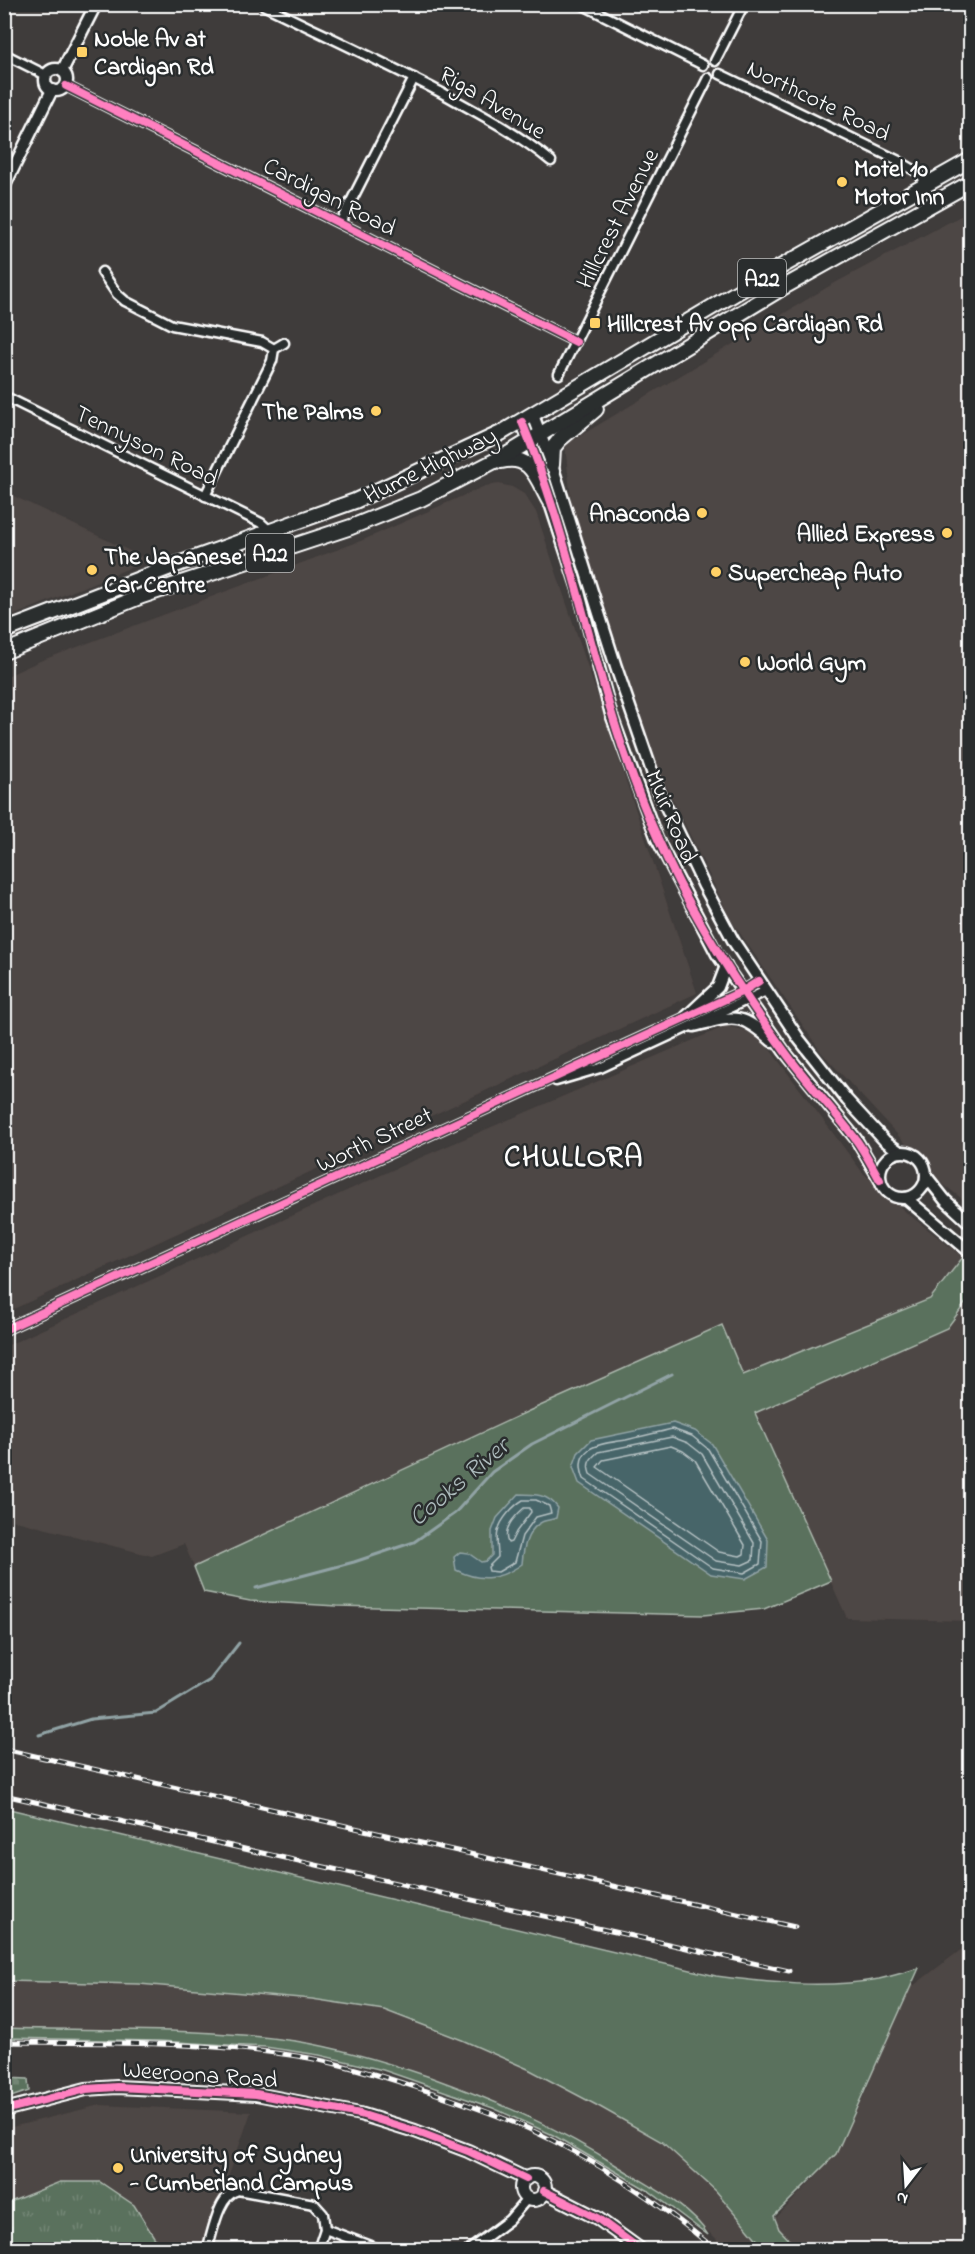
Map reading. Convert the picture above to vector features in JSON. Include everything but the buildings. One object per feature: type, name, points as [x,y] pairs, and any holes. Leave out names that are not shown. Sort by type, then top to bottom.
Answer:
[{"type":"highway","name":"Hume Highway","points":[[4,631],[159,571],[355,501],[501,434],[761,278],[970,160]]},
{"type":"highway","name":"Hume Highway","points":[[4,652],[142,596],[351,527],[421,499],[536,437],[782,288],[970,183]]},
{"type":"highway","points":[[552,465],[553,448],[560,439],[636,375]]},
{"type":"highway","points":[[477,470],[504,460],[523,461],[531,469],[550,502]]},
{"type":"main road","name":"Weeroona Road","points":[[4,2110],[86,2088],[117,2087],[256,2094],[360,2114],[415,2131],[468,2151],[526,2179]]},
{"type":"main road","points":[[538,2178],[542,2182],[544,2191],[536,2200],[527,2199],[521,2187],[526,2179],[538,2178]]},
{"type":"main road","points":[[544,2191],[597,2218],[642,2250]]},
{"type":"street","points":[[62,71],[96,4]]},
{"type":"street","name":"Riga Avenue","points":[[261,4],[414,78],[527,141],[550,161]]},
{"type":"street","points":[[581,4],[704,66]]},
{"type":"street","points":[[715,61],[744,4]]},
{"type":"street","points":[[4,54],[46,75]]},
{"type":"street","points":[[715,61],[721,68],[720,74],[716,78],[708,78],[703,71],[704,66],[707,62],[715,61]]},
{"type":"street","points":[[54,69],[62,71],[67,78],[66,86],[60,91],[52,90],[46,84],[46,75],[54,69]]},
{"type":"street","name":"Northcote Road","points":[[720,74],[897,160],[919,173],[929,185]]},
{"type":"street","name":"Riga Avenue","points":[[340,223],[414,78]]},
{"type":"street","name":"Hillcrest Avenue","points":[[559,374],[708,78]]},
{"type":"street","name":"Cardigan Road","points":[[66,86],[576,342]]},
{"type":"street","points":[[4,187],[52,90]]},
{"type":"street","points":[[102,272],[117,294],[125,301],[172,325],[262,342],[274,349]]},
{"type":"street","points":[[274,349],[284,343]]},
{"type":"street","points":[[205,496],[272,362],[274,349]]},
{"type":"street","name":"Tennyson Road","points":[[4,396],[261,523],[271,532]]},
{"type":"street","name":"Muir Road","points":[[528,418],[552,465],[616,667],[659,792],[704,886],[734,942],[766,991],[847,1100],[885,1141],[900,1152]]},
{"type":"street","name":"Muir Road","points":[[536,437],[550,502],[579,592],[611,714],[657,839],[726,966],[784,1051],[856,1139],[880,1180]]},
{"type":"street","points":[[686,1017],[718,987],[726,966]]},
{"type":"street","name":"Worth Street","points":[[4,1330],[533,1088],[759,981]]},
{"type":"street","name":"Worth Street","points":[[533,1088],[600,1068],[766,991]]},
{"type":"street","points":[[694,1026],[727,1018],[741,1019],[752,1024],[784,1051]]},
{"type":"street","points":[[926,1176],[922,1188],[906,1198],[893,1196],[887,1192],[880,1180],[882,1165],[893,1154],[907,1152],[919,1159],[926,1176],[945,1200],[970,1223]]},
{"type":"street","points":[[906,1198],[970,1252]]},
{"type":"street","points":[[207,2250],[223,2203],[231,2192],[238,2190],[314,2204],[323,2214],[325,2229],[318,2250]]},
{"type":"street","points":[[469,2250],[509,2220],[527,2199]]},
{"type":"street","points":[[325,2229],[381,2250]]},
{"type":"shaded area","points":[[970,211],[970,1205],[943,1184],[821,1052],[731,920],[662,777],[627,678],[572,510],[565,445],[831,285]]},
{"type":"shaded area","points":[[499,484],[512,487],[524,494],[536,512],[697,993],[5,1313],[5,677],[40,661],[363,540],[485,486]]},
{"type":"shaded area","points":[[5,492],[149,560],[5,619]]},
{"type":"shaded area","points":[[726,1026],[744,1030],[762,1039],[863,1173],[907,1213],[963,1257],[930,1299],[743,1376],[722,1326],[531,1410],[194,1567],[184,1544],[152,1556],[12,1520],[13,1503],[4,1502],[4,1347],[401,1166]]},
{"type":"shaded area","points":[[970,1297],[970,1621],[847,1618],[755,1413],[947,1328]]},
{"type":"shaded area","points":[[970,1943],[970,2249],[799,2249],[780,2232],[776,2218],[835,2156],[870,2082],[877,2013]]},
{"type":"shaded area","points":[[5,1981],[139,1984],[312,1999],[384,2010],[462,2040],[528,2069],[662,2142],[716,2191],[765,2249],[728,2249],[679,2206],[562,2133],[509,2107],[393,2064],[329,2046],[259,2036],[5,2028]]},
{"type":"shaded area","name":"University of Sydney - Cumberland Campus","points":[[100,2105],[251,2112],[203,2249],[5,2249],[4,2129]]},
{"type":"green space","points":[[963,1257],[970,1263],[970,1297],[947,1328],[755,1413],[831,1581],[764,1609],[703,1615],[337,1606],[250,1601],[204,1592],[194,1567],[531,1410],[722,1325],[743,1375],[930,1299]]},
{"type":"green space","points":[[5,1808],[716,1976],[777,1983],[838,1984],[879,1979],[919,1968],[836,2154],[774,2216],[779,2229],[798,2249],[765,2249],[716,2191],[662,2142],[528,2069],[462,2040],[384,2010],[312,1999],[139,1984],[5,1981]]},
{"type":"green space","points":[[5,2028],[223,2033],[312,2044],[380,2061],[479,2096],[527,2116],[574,2140],[668,2197],[691,2215],[708,2235],[649,2191],[553,2135],[493,2108],[383,2070],[319,2055],[265,2047],[159,2041],[5,2038]]},
{"type":"green space","points":[[5,2078],[28,2079],[29,2091],[5,2099]]},
{"type":"green space","points":[[60,2182],[100,2182],[134,2205],[160,2249],[5,2249],[5,2204]]},
{"type":"water","points":[[673,1423],[695,1431],[712,1444],[768,1540],[767,1567],[745,1579],[711,1574],[579,1483],[573,1467],[578,1453],[591,1440]]},
{"type":"water","points":[[519,1494],[545,1497],[558,1508],[556,1518],[537,1525],[529,1535],[522,1564],[506,1573],[490,1578],[473,1576],[456,1570],[454,1557],[460,1552],[468,1553],[481,1562],[486,1561],[492,1555],[492,1531],[497,1518]]},
{"type":"waterway","name":"Cooks River","points":[[256,1588],[354,1562],[414,1542],[455,1513],[492,1472],[532,1444],[672,1374]]},
{"type":"waterway","name":"Cooks River","points":[[39,1735],[91,1719],[156,1713],[210,1680],[239,1643]]},
{"type":"railway","points":[[4,1749],[795,1927]]},
{"type":"railway","points":[[4,1795],[789,1971]]},
{"type":"railway","points":[[4,2042],[157,2044],[234,2048],[309,2058],[377,2075],[488,2112],[554,2141],[627,2184],[716,2250]]},
{"type":"cycle path","points":[[66,86],[576,342]]},
{"type":"cycle path","points":[[522,422],[558,525],[619,736],[637,788],[671,867],[699,921],[748,999],[791,1060],[858,1142],[880,1180]]},
{"type":"cycle path","points":[[4,1330],[743,991],[759,981]]},
{"type":"cycle path","points":[[4,2110],[86,2089],[117,2087],[256,2094],[360,2114],[415,2131],[468,2151],[526,2179]]},
{"type":"cycle path","points":[[544,2191],[597,2218],[641,2250]]},
{"type":"place","name":"Noble Av at Cardigan Rd","points":[[82,52]]},
{"type":"place","name":"Motel 10 Motor Inn","points":[[842,182]]},
{"type":"place","name":"Hillcrest Av opp Cardigan Rd","points":[[595,323]]},
{"type":"place","name":"The Palms","points":[[376,411]]},
{"type":"place","name":"Anaconda","points":[[702,513]]},
{"type":"place","name":"Allied Express","points":[[947,533]]},
{"type":"place","name":"The Japanese Car Centre","points":[[92,570]]},
{"type":"place","name":"Supercheap Auto","points":[[716,572]]},
{"type":"place","name":"World Gym","points":[[745,662]]},
{"type":"place","name":"University of Sydney - Cumberland Campus","points":[[118,2168]]},
{"type":"district","name":"CHULLORA","points":[[574,1156]]}]
